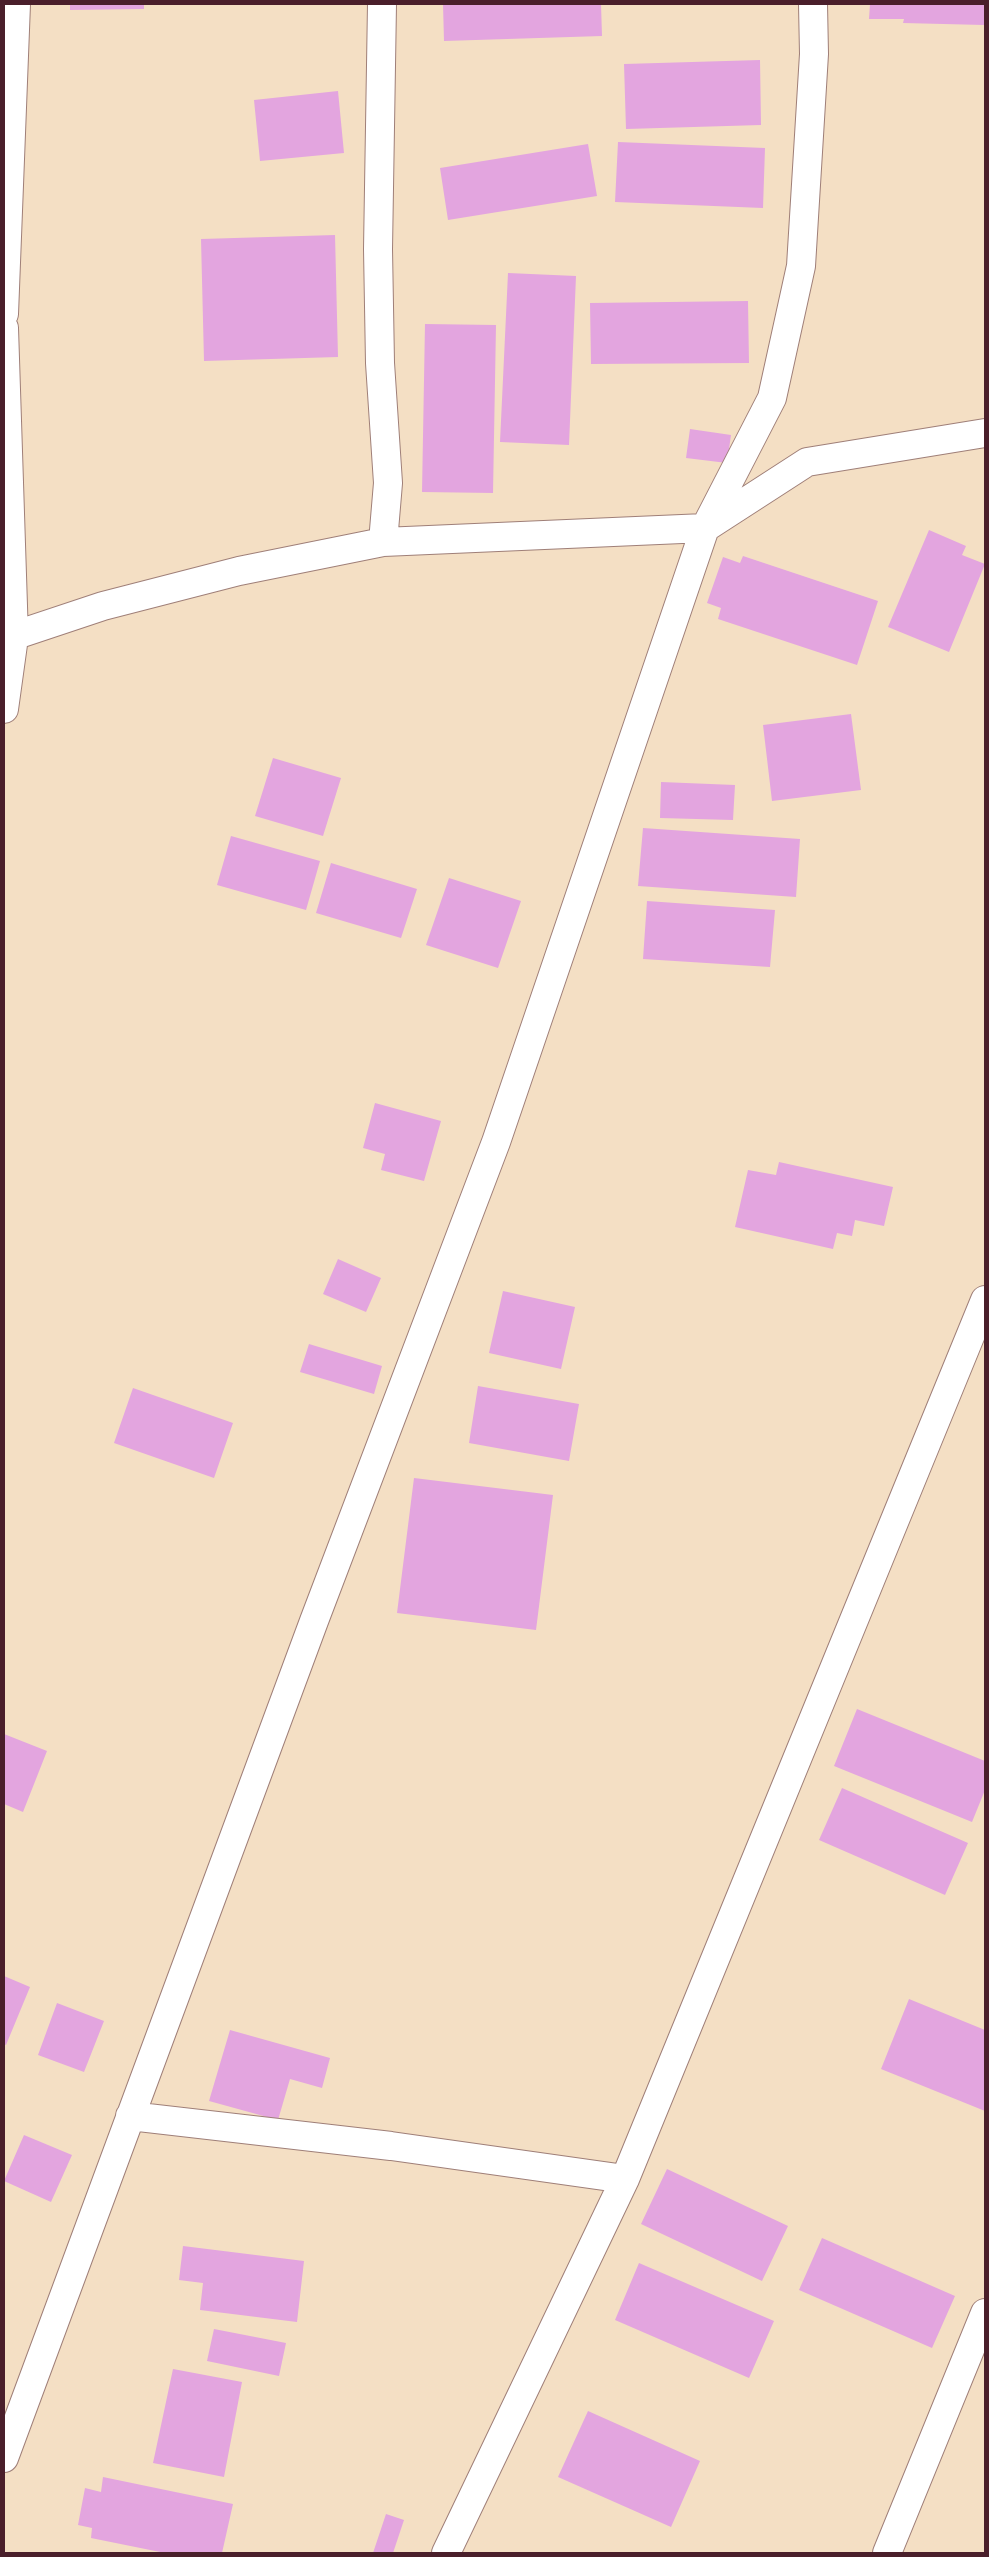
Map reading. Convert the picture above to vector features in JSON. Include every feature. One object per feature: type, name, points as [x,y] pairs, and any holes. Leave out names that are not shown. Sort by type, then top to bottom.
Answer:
[{"type":"street","points":[[4,314],[16,4]]},
{"type":"street","points":[[382,4],[378,249],[380,363],[388,483],[383,542]]},
{"type":"street","points":[[4,2458],[314,1621],[496,1142],[705,528],[772,398],[801,266],[814,54],[813,4]]},
{"type":"street","points":[[4,328],[9,638],[4,710]]},
{"type":"street","points":[[9,638],[102,606],[240,571],[383,542],[705,528],[807,462],[985,433]]},
{"type":"street","points":[[446,2553],[625,2179],[985,1300]]},
{"type":"street","points":[[130,2116],[391,2146],[625,2179]]},
{"type":"street","points":[[887,2553],[985,2313]]},
{"type":"building","points":[[70,4],[144,4],[144,9],[70,10]]},
{"type":"building","points":[[443,4],[601,4],[602,36],[444,41]]},
{"type":"building","points":[[870,4],[985,4],[984,25],[903,23],[904,19],[869,19]]},
{"type":"building","points":[[760,60],[761,125],[626,129],[624,64]]},
{"type":"building","points":[[338,91],[344,153],[260,161],[254,100]]},
{"type":"building","points":[[618,142],[765,148],[763,208],[615,202]]},
{"type":"building","points":[[588,144],[597,196],[448,220],[440,168]]},
{"type":"building","points":[[335,235],[338,357],[204,361],[201,239]]},
{"type":"building","points":[[508,273],[576,276],[569,445],[500,442]]},
{"type":"building","points":[[748,301],[749,363],[591,364],[590,303]]},
{"type":"building","points":[[425,324],[496,325],[493,493],[422,492]]},
{"type":"building","points":[[690,429],[731,435],[727,463],[686,458]]},
{"type":"building","points":[[929,530],[966,546],[962,555],[985,564],[949,652],[888,627]]},
{"type":"building","points":[[743,556],[878,601],[857,665],[718,619],[721,608],[707,603],[723,557],[740,563]]},
{"type":"building","points":[[851,714],[861,790],[772,801],[763,725]]},
{"type":"building","points":[[273,758],[341,778],[323,836],[255,816]]},
{"type":"building","points":[[661,782],[735,785],[733,820],[660,818]]},
{"type":"building","points":[[643,828],[800,839],[796,897],[638,886]]},
{"type":"building","points":[[231,836],[320,861],[306,910],[217,885]]},
{"type":"building","points":[[331,863],[417,889],[401,938],[316,913]]},
{"type":"building","points":[[449,878],[521,901],[498,968],[426,945]]},
{"type":"building","points":[[647,901],[775,910],[770,967],[643,959]]},
{"type":"building","points":[[375,1103],[441,1121],[424,1181],[381,1170],[385,1154],[363,1148]]},
{"type":"building","points":[[779,1162],[893,1187],[884,1226],[855,1220],[852,1236],[837,1233],[833,1249],[735,1227],[748,1170],[776,1175]]},
{"type":"building","points":[[338,1259],[381,1278],[366,1312],[323,1294]]},
{"type":"building","points":[[503,1291],[575,1307],[561,1369],[489,1353]]},
{"type":"building","points":[[309,1344],[382,1366],[374,1394],[300,1372]]},
{"type":"building","points":[[478,1386],[579,1404],[569,1461],[469,1443]]},
{"type":"building","points":[[133,1388],[233,1423],[214,1478],[114,1443]]},
{"type":"building","points":[[414,1478],[553,1495],[536,1630],[397,1613]]},
{"type":"building","points":[[857,1709],[985,1761],[985,1790],[972,1822],[834,1766]]},
{"type":"building","points":[[4,1734],[47,1751],[23,1812],[4,1804]]},
{"type":"building","points":[[842,1788],[968,1843],[945,1895],[819,1840]]},
{"type":"building","points":[[4,1976],[30,1987],[6,2045],[4,2044]]},
{"type":"building","points":[[909,1999],[985,2030],[985,2111],[881,2069]]},
{"type":"building","points":[[57,2003],[104,2021],[84,2072],[38,2055]]},
{"type":"building","points":[[230,2030],[330,2058],[322,2088],[290,2079],[278,2120],[209,2101]]},
{"type":"building","points":[[24,2135],[72,2155],[51,2202],[4,2181]]},
{"type":"building","points":[[667,2169],[788,2226],[762,2281],[641,2224]]},
{"type":"building","points":[[822,2238],[955,2296],[932,2348],[799,2290]]},
{"type":"building","points":[[183,2246],[304,2261],[297,2322],[200,2310],[203,2283],[179,2280]]},
{"type":"building","points":[[639,2263],[774,2321],[749,2378],[615,2320]]},
{"type":"building","points":[[214,2329],[286,2343],[279,2376],[207,2361]]},
{"type":"building","points":[[173,2369],[242,2382],[224,2477],[153,2463]]},
{"type":"building","points":[[588,2411],[700,2461],[671,2527],[558,2477]]},
{"type":"building","points":[[103,2477],[233,2504],[222,2553],[165,2553],[91,2538],[92,2528],[78,2525],[85,2488],[101,2492]]},
{"type":"building","points":[[386,2514],[404,2520],[393,2553],[373,2553]]}]
